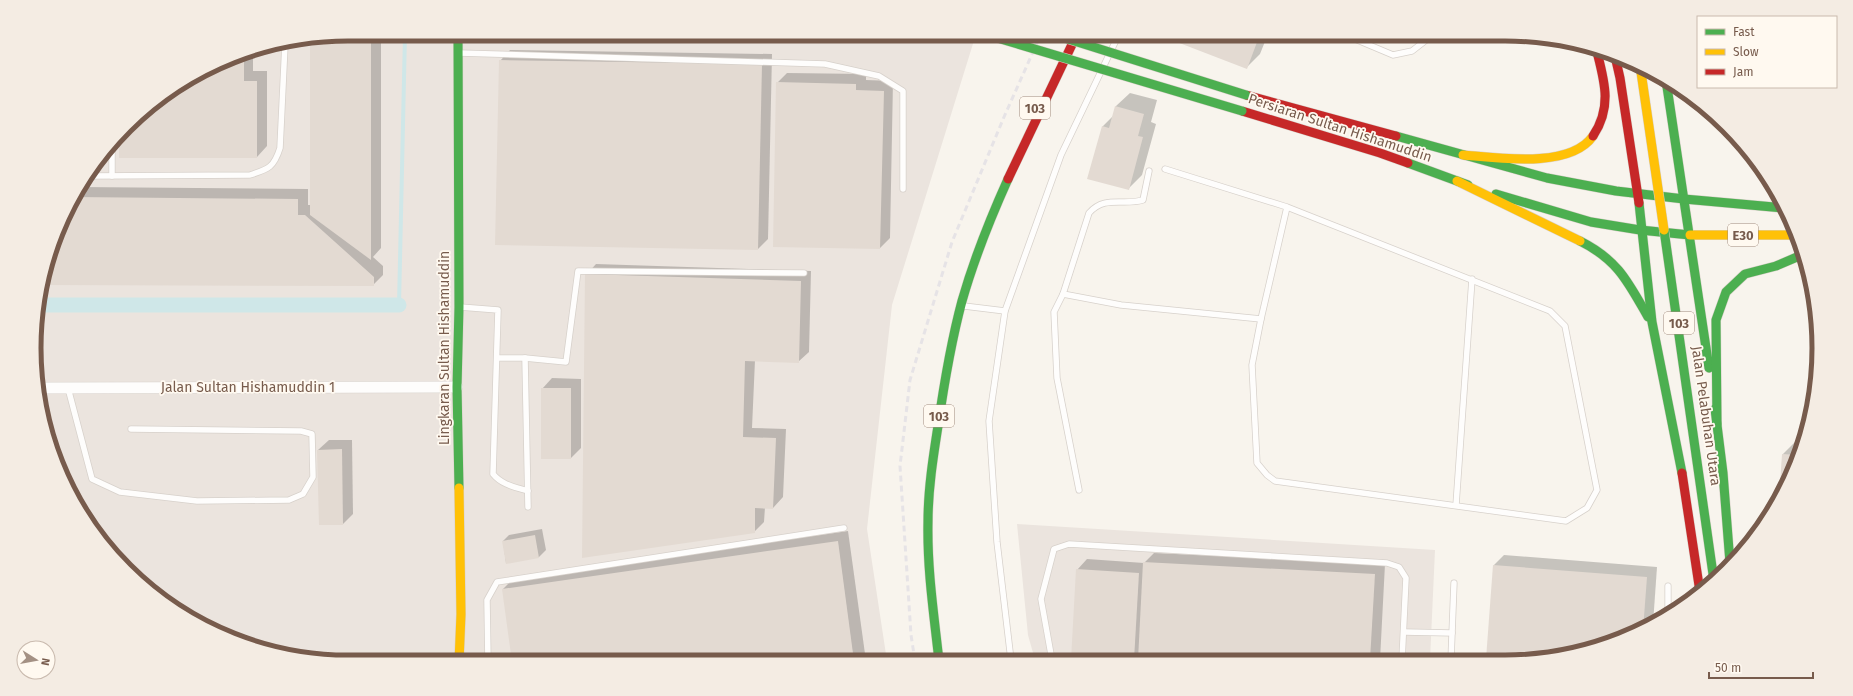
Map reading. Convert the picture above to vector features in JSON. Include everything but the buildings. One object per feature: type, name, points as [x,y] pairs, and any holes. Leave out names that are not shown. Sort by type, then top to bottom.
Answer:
[{"type":"main road","name":"Lingkaran Sultan Hishamuddin","points":[[458,41],[460,306],[457,387],[461,614],[460,655]]},
{"type":"main road","name":"Persiaran Sultan Hishamuddin","points":[[1007,41],[1380,153],[1457,182],[1565,215],[1598,224],[1642,230],[1690,234]]},
{"type":"main road","points":[[1051,63],[1059,41]]},
{"type":"main road","name":"Persiaran Sultan Hishamuddin","points":[[1074,41],[1246,95],[1547,178],[1638,195],[1684,199]]},
{"type":"main road","points":[[1007,182],[1074,41]]},
{"type":"main road","points":[[1463,155],[1530,160],[1544,159],[1564,155],[1583,145],[1597,130],[1605,110],[1605,88],[1598,55]]},
{"type":"main road","points":[[1603,57],[1618,97],[1629,136]]},
{"type":"main road","points":[[1616,62],[1638,195],[1652,322],[1681,466],[1699,586]]},
{"type":"main road","name":"Jalan Pelabuhan Utara","points":[[1641,73],[1713,573]]},
{"type":"main road","name":"103","points":[[938,655],[932,603],[928,535],[930,488],[946,365],[960,306],[974,262],[1007,182],[1046,78]]},
{"type":"main road","points":[[1667,88],[1717,424],[1729,557]]},
{"type":"main road","points":[[1457,182],[1590,246],[1616,266],[1627,279],[1652,322]]},
{"type":"main road","name":"E30","points":[[1684,199],[1778,207]]},
{"type":"main road","name":"E30","points":[[1690,234],[1791,235]]},
{"type":"main road","points":[[1717,424],[1716,320],[1726,292],[1745,274],[1776,266],[1798,256]]},
{"type":"street","name":"Jalan Sultan Hishamuddin 1","points":[[44,388],[457,387]]},
{"type":"lane","points":[[1010,655],[997,542],[989,421],[1005,311],[1061,155],[1116,41]]},
{"type":"lane","points":[[1359,41],[1393,56],[1412,51],[1425,41]]},
{"type":"lane","points":[[94,176],[250,175],[267,170],[276,163],[280,148],[285,48]]},
{"type":"lane","points":[[457,53],[826,64],[879,76],[903,91],[903,189]]},
{"type":"lane","points":[[112,152],[112,176]]},
{"type":"lane","points":[[1165,169],[1287,207],[1550,311],[1564,326],[1597,490],[1588,508],[1566,520],[1456,504],[1275,481],[1267,475],[1257,463],[1252,365],[1287,207]]},
{"type":"lane","points":[[1079,490],[1057,378],[1054,312],[1063,294],[1088,213],[1102,202],[1136,202],[1143,200],[1149,171]]},
{"type":"lane","points":[[498,358],[525,358],[566,362],[578,271],[804,273]]},
{"type":"lane","points":[[1456,504],[1472,279]]},
{"type":"lane","points":[[1063,294],[1121,305],[1261,319]]},
{"type":"lane","points":[[460,306],[498,310],[498,358],[493,474],[504,484],[528,490]]},
{"type":"lane","points":[[960,306],[1005,311]]},
{"type":"lane","points":[[525,358],[528,508]]},
{"type":"lane","points":[[68,388],[92,479],[120,492],[197,501],[289,500],[303,494],[313,477],[312,434],[301,431],[131,429]]},
{"type":"lane","points":[[488,655],[487,600],[497,582],[844,528]]},
{"type":"lane","points":[[1051,655],[1041,598],[1054,549],[1069,544],[1387,563],[1399,567],[1406,578],[1402,655]]},
{"type":"lane","points":[[1451,655],[1454,583]]},
{"type":"lane","points":[[1668,586],[1668,608]]},
{"type":"lane","points":[[1404,632],[1452,633]]},
{"type":"shaded area","points":[[348,41],[974,41],[892,305],[867,529],[886,655],[348,655],[288,649],[249,639],[194,614],[161,592],[146,579],[104,535],[82,502],[73,484],[57,447],[51,427],[42,368],[41,348],[44,308],[51,269],[57,249],[82,194],[104,161],[131,131],[161,104],[194,82],[231,64],[269,51],[308,44]]},
{"type":"shaded area","points":[[1017,524],[1435,550],[1430,655],[1034,655],[1028,635]]},
{"type":"waterway","points":[[399,305],[405,41]]},
{"type":"waterway","points":[[44,305],[399,305]]},
{"type":"railway","points":[[914,655],[911,635],[900,466],[910,380],[952,242],[1004,117],[1038,41]]},
{"type":"traffic: fast","points":[[458,41],[459,307],[457,387],[459,488]]},
{"type":"traffic: fast","points":[[1007,41],[1242,111]]},
{"type":"traffic: fast","points":[[1074,41],[1246,95]]},
{"type":"traffic: fast","points":[[1667,88],[1709,368]]},
{"type":"traffic: fast","points":[[1396,136],[1547,178],[1616,191],[1684,199]]},
{"type":"traffic: fast","points":[[1408,163],[1468,185]]},
{"type":"traffic: fast","points":[[938,655],[931,592],[928,540],[928,510],[934,450],[948,363],[962,301],[983,239],[1008,179]]},
{"type":"traffic: fast","points":[[1496,194],[1591,222],[1640,230],[1690,235]]},
{"type":"traffic: fast","points":[[1684,199],[1778,207]]},
{"type":"traffic: fast","points":[[1639,203],[1652,322],[1682,473]]},
{"type":"traffic: fast","points":[[1664,230],[1713,573]]},
{"type":"traffic: fast","points":[[1580,241],[1593,248],[1613,264],[1628,283],[1648,317]]},
{"type":"traffic: fast","points":[[1717,424],[1716,320],[1726,292],[1745,274],[1776,266],[1798,256]]},
{"type":"traffic: fast","points":[[1715,409],[1723,473],[1730,557]]},
{"type":"traffic: slow","points":[[1641,73],[1664,230]]},
{"type":"traffic: slow","points":[[1463,155],[1513,159],[1551,157],[1568,153],[1582,146],[1593,136]]},
{"type":"traffic: slow","points":[[1457,181],[1580,241]]},
{"type":"traffic: slow","points":[[1690,235],[1791,235]]},
{"type":"traffic: slow","points":[[459,488],[461,614],[459,655]]},
{"type":"traffic: jam","points":[[1008,179],[1074,41]]},
{"type":"traffic: jam","points":[[1593,136],[1599,125],[1605,103],[1604,82],[1598,55]]},
{"type":"traffic: jam","points":[[1616,62],[1639,203]]},
{"type":"traffic: jam","points":[[1246,95],[1396,136]]},
{"type":"traffic: jam","points":[[1242,111],[1408,163]]},
{"type":"traffic: jam","points":[[1682,473],[1699,586]]}]
